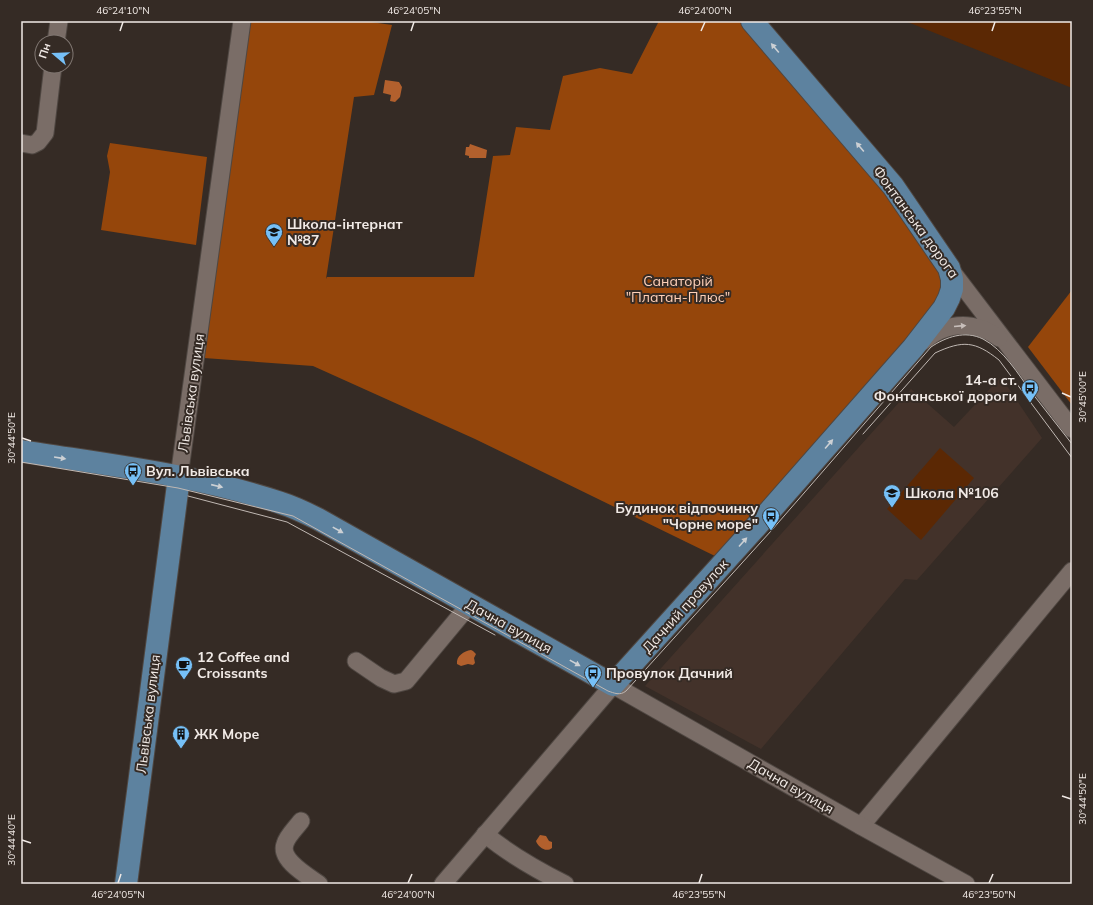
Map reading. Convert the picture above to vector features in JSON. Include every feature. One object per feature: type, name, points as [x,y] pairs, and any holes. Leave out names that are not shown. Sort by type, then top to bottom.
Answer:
[{"type":"main road","name":"Фонтанська дорога","points":[[752,21],[893,186],[949,268]]},
{"type":"main road","name":"Дачний провулок","points":[[613,685],[753,530],[913,348],[944,308],[949,298],[952,289],[952,279],[949,268]]},
{"type":"main road","name":"Дачна вулиця","points":[[21,451],[179,477],[241,491],[282,503],[318,519],[613,685]]},
{"type":"main road","name":"Львівська вулиця","points":[[126,884],[179,477]]},
{"type":"street","points":[[57,34],[59,21]]},
{"type":"street","name":"Львівська вулиця","points":[[179,477],[242,21]]},
{"type":"street","points":[[21,143],[32,145],[42,138],[45,133],[52,74]]},
{"type":"street","name":"Фонтанська дорога","points":[[949,268],[1072,429]]},
{"type":"street","name":"Дачний провулок","points":[[913,348],[941,330],[967,326],[980,327],[991,332],[1007,344]]},
{"type":"street","points":[[861,826],[1072,571]]},
{"type":"street","points":[[356,661],[381,678],[394,684],[406,681],[470,604]]},
{"type":"street","name":"Дачний провулок","points":[[443,884],[613,685]]},
{"type":"street","name":"Дачна вулиця","points":[[613,685],[966,884]]},
{"type":"street","points":[[301,821],[285,842],[284,853],[290,862],[318,884]]},
{"type":"street","points":[[485,834],[500,846],[536,869],[565,884]]},
{"type":"shaded area","points":[[905,21],[1072,21],[1072,88]]},
{"type":"shaded area","points":[[385,80],[399,82],[402,87],[400,97],[395,102],[390,101],[391,95],[383,93]]},
{"type":"shaded area","points":[[470,144],[487,150],[486,158],[469,158],[469,156],[465,155],[466,147],[469,147]]},
{"type":"shaded area","name":"Школа №106","points":[[1001,377],[1042,438],[917,580],[905,579],[761,749],[645,686],[911,389],[954,427]]},
{"type":"shaded area","points":[[940,448],[974,478],[921,540],[887,509]]},
{"type":"shaded area","points":[[471,650],[476,654],[474,658],[475,663],[473,665],[468,664],[461,666],[457,664],[461,654]]},
{"type":"shaded area","points":[[540,835],[546,836],[549,841],[552,842],[552,848],[545,850],[538,845],[536,841]]},
{"type":"green space","name":"Санаторій \"Платан-Плюс\"","points":[[248,21],[364,21],[392,25],[374,95],[354,97],[326,279],[327,277],[474,277],[493,156],[510,155],[516,127],[550,130],[563,76],[600,68],[632,74],[659,21],[739,21],[882,187],[948,280],[942,298],[715,556],[475,439],[313,366],[204,358]]},
{"type":"green space","points":[[110,143],[207,157],[196,245],[101,230],[110,172],[107,156]]},
{"type":"green space","points":[[1072,290],[1072,405],[1028,347]]},
{"type":"tram line","points":[[21,462],[178,488],[293,516],[608,691],[619,694],[626,691],[771,531],[931,347],[937,343],[956,336],[969,335],[983,339],[998,349],[1072,444]]},
{"type":"tram line","points":[[863,434],[935,353],[953,346],[968,344],[983,349],[999,360],[1072,458]]},
{"type":"tram line","points":[[188,496],[287,522],[495,635]]},
{"type":"place","name":"Школа-інтернат №87","points":[[274,247]]},
{"type":"place","name":"14-а ст. Фонтанської дороги","points":[[1030,403]]},
{"type":"place","name":"Вул. Львівська","points":[[133,486]]},
{"type":"place","name":"Школа №106","points":[[892,508]]},
{"type":"place","name":"Будинок відпочинку \"Чорне море\"","points":[[771,531]]},
{"type":"place","name":"12 Coffee and Croissants","points":[[184,680]]},
{"type":"place","name":"Провулок Дачний","points":[[593,688]]},
{"type":"place","name":"ЖК Море","points":[[181,749]]}]
